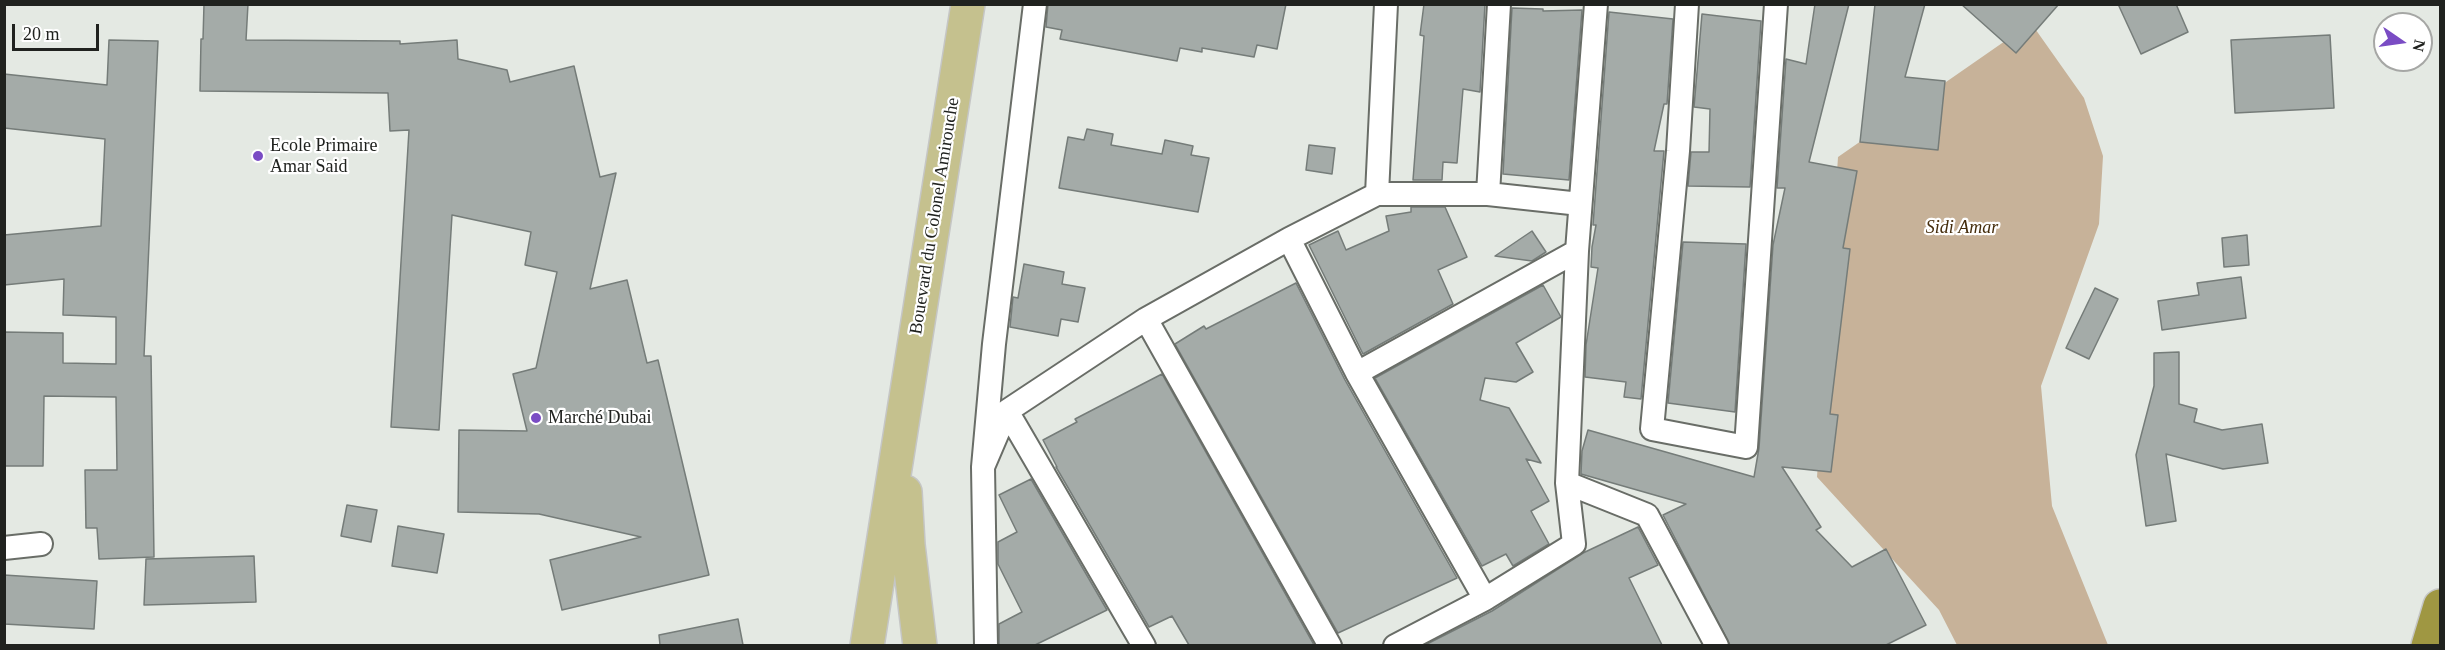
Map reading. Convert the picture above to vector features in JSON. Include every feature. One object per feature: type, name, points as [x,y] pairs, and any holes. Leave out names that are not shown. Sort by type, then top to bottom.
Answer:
[{"type":"highway","points":[[2428,645],[2440,606]]},
{"type":"main road","name":"Bouevard du Colonel Amirouche","points":[[867,645],[968,4]]},
{"type":"main road","name":"Bouevard du Colonel Amirouche","points":[[901,428],[908,545],[920,645]]},
{"type":"street","points":[[986,645],[983,467],[994,344],[1035,4]]},
{"type":"street","points":[[1377,194],[1386,4]]},
{"type":"street","points":[[1488,194],[1499,4]]},
{"type":"street","points":[[1395,645],[1485,598],[1574,544],[1567,483],[1577,251],[1596,4]]},
{"type":"street","points":[[1687,4],[1678,151],[1652,429],[1746,447],[1776,4]]},
{"type":"street","points":[[983,467],[1007,411],[1146,319],[1289,239],[1377,194],[1488,194],[1580,204]]},
{"type":"street","points":[[1289,239],[1357,373],[1485,598]]},
{"type":"street","points":[[1357,373],[1577,251]]},
{"type":"street","points":[[1146,319],[1330,645]]},
{"type":"street","points":[[1007,411],[1144,645]]},
{"type":"street","points":[[1567,483],[1647,515],[1717,645]]},
{"type":"street","points":[[4,548],[41,544]]},
{"type":"green space","name":"Sidi Amar","points":[[2031,23],[2084,98],[2103,156],[2099,224],[2041,386],[2052,506],[2108,645],[1957,645],[1939,610],[1817,477],[1838,157]]},
{"type":"building","points":[[204,4],[248,4],[246,40],[400,41],[400,44],[457,40],[458,59],[507,70],[510,82],[574,66],[600,177],[616,173],[590,289],[627,280],[647,363],[658,360],[709,575],[562,610],[550,560],[641,537],[539,514],[458,512],[459,430],[527,431],[513,374],[536,368],[557,272],[525,265],[531,232],[452,215],[439,430],[391,427],[409,130],[390,131],[388,93],[200,91]]},
{"type":"building","points":[[1048,4],[1286,4],[1277,49],[1257,45],[1254,57],[1202,48],[1202,52],[1180,48],[1177,61],[1060,39],[1062,30],[1046,27]]},
{"type":"building","points":[[1424,4],[1485,4],[1480,92],[1463,89],[1457,163],[1443,162],[1442,180],[1413,180],[1424,36],[1420,35]]},
{"type":"building","points":[[1815,4],[1849,4],[1809,162],[1857,171],[1843,248],[1850,249],[1830,414],[1838,415],[1831,472],[1782,467],[1821,527],[1816,530],[1852,567],[1886,549],[1926,625],[1886,645],[1730,645],[1663,515],[1686,504],[1581,474],[1582,451],[1588,430],[1754,477],[1759,448],[1773,245],[1785,188],[1777,188],[1786,59],[1806,64]]},
{"type":"building","points":[[1875,4],[1925,4],[1905,77],[1945,81],[1938,150],[1860,142]]},
{"type":"building","points":[[1961,4],[2059,4],[2016,53]]},
{"type":"building","points":[[2118,4],[2176,4],[2188,32],[2141,54]]},
{"type":"building","points":[[1512,8],[1543,9],[1543,11],[1582,10],[1569,180],[1503,174]]},
{"type":"building","points":[[1609,12],[1673,19],[1667,104],[1664,104],[1654,151],[1664,151],[1641,399],[1624,397],[1626,382],[1585,377],[1586,345],[1598,268],[1591,267],[1596,225],[1593,225]]},
{"type":"building","points":[[1702,14],[1761,21],[1750,187],[1688,186],[1691,152],[1709,152],[1710,109],[1694,107]]},
{"type":"building","points":[[2330,35],[2334,108],[2235,113],[2231,40]]},
{"type":"building","points":[[109,40],[158,41],[144,356],[151,356],[154,557],[99,559],[97,528],[86,528],[85,470],[117,470],[116,397],[44,396],[43,466],[4,466],[4,332],[63,333],[63,363],[116,364],[116,317],[63,315],[64,279],[4,285],[4,235],[101,226],[105,139],[4,128],[4,74],[107,85]]},
{"type":"building","points":[[1087,129],[1113,134],[1111,145],[1162,154],[1165,140],[1193,146],[1191,155],[1209,158],[1198,212],[1059,188],[1068,137],[1084,140]]},
{"type":"building","points":[[1309,145],[1335,148],[1332,174],[1306,170]]},
{"type":"building","points":[[1411,207],[1445,207],[1467,257],[1438,270],[1453,304],[1363,354],[1309,245],[1338,231],[1346,250],[1389,231],[1386,216],[1411,212]]},
{"type":"building","points":[[1532,231],[1546,252],[1532,261],[1495,256]]},
{"type":"building","points":[[2247,235],[2249,265],[2224,267],[2222,238]]},
{"type":"building","points":[[1683,242],[1746,244],[1735,412],[1668,403]]},
{"type":"building","points":[[1024,264],[1064,272],[1062,284],[1085,288],[1078,322],[1061,319],[1058,336],[1010,327],[1013,297],[1018,298]]},
{"type":"building","points":[[2241,277],[2246,318],[2162,330],[2158,301],[2199,295],[2197,283]]},
{"type":"building","points":[[1296,283],[1345,380],[1457,578],[1338,633],[1175,344],[1204,326],[1206,329]]},
{"type":"building","points":[[1543,285],[1561,317],[1516,343],[1533,372],[1516,382],[1485,378],[1480,400],[1509,408],[1541,463],[1526,459],[1549,501],[1531,511],[1549,544],[1513,566],[1506,554],[1482,566],[1375,378]]},
{"type":"building","points":[[2095,288],[2118,299],[2089,359],[2066,348]]},
{"type":"building","points":[[2179,352],[2179,404],[2197,409],[2194,422],[2222,430],[2262,424],[2268,463],[2223,469],[2166,454],[2176,521],[2146,526],[2136,455],[2154,386],[2154,353]]},
{"type":"building","points":[[1162,374],[1314,645],[1189,645],[1172,616],[1149,627],[1056,467],[1043,440],[1077,422],[1075,419]]},
{"type":"building","points":[[1031,479],[1107,610],[1035,645],[999,645],[999,624],[1022,612],[998,564],[998,542],[1017,532],[999,495]]},
{"type":"building","points":[[347,505],[377,510],[371,542],[341,536]]},
{"type":"building","points":[[398,526],[444,534],[437,573],[392,566]]},
{"type":"building","points":[[1638,527],[1658,565],[1629,578],[1662,645],[1425,645],[1492,611],[1583,553]]},
{"type":"building","points":[[254,556],[256,602],[144,605],[146,559]]},
{"type":"building","points":[[4,575],[97,581],[94,629],[4,624]]},
{"type":"building","points":[[738,619],[743,645],[660,645],[659,635]]},
{"type":"place","name":"Ecole Primaire Amar Said","points":[[258,156]]},
{"type":"place","name":"Marché Dubai","points":[[536,418]]}]
